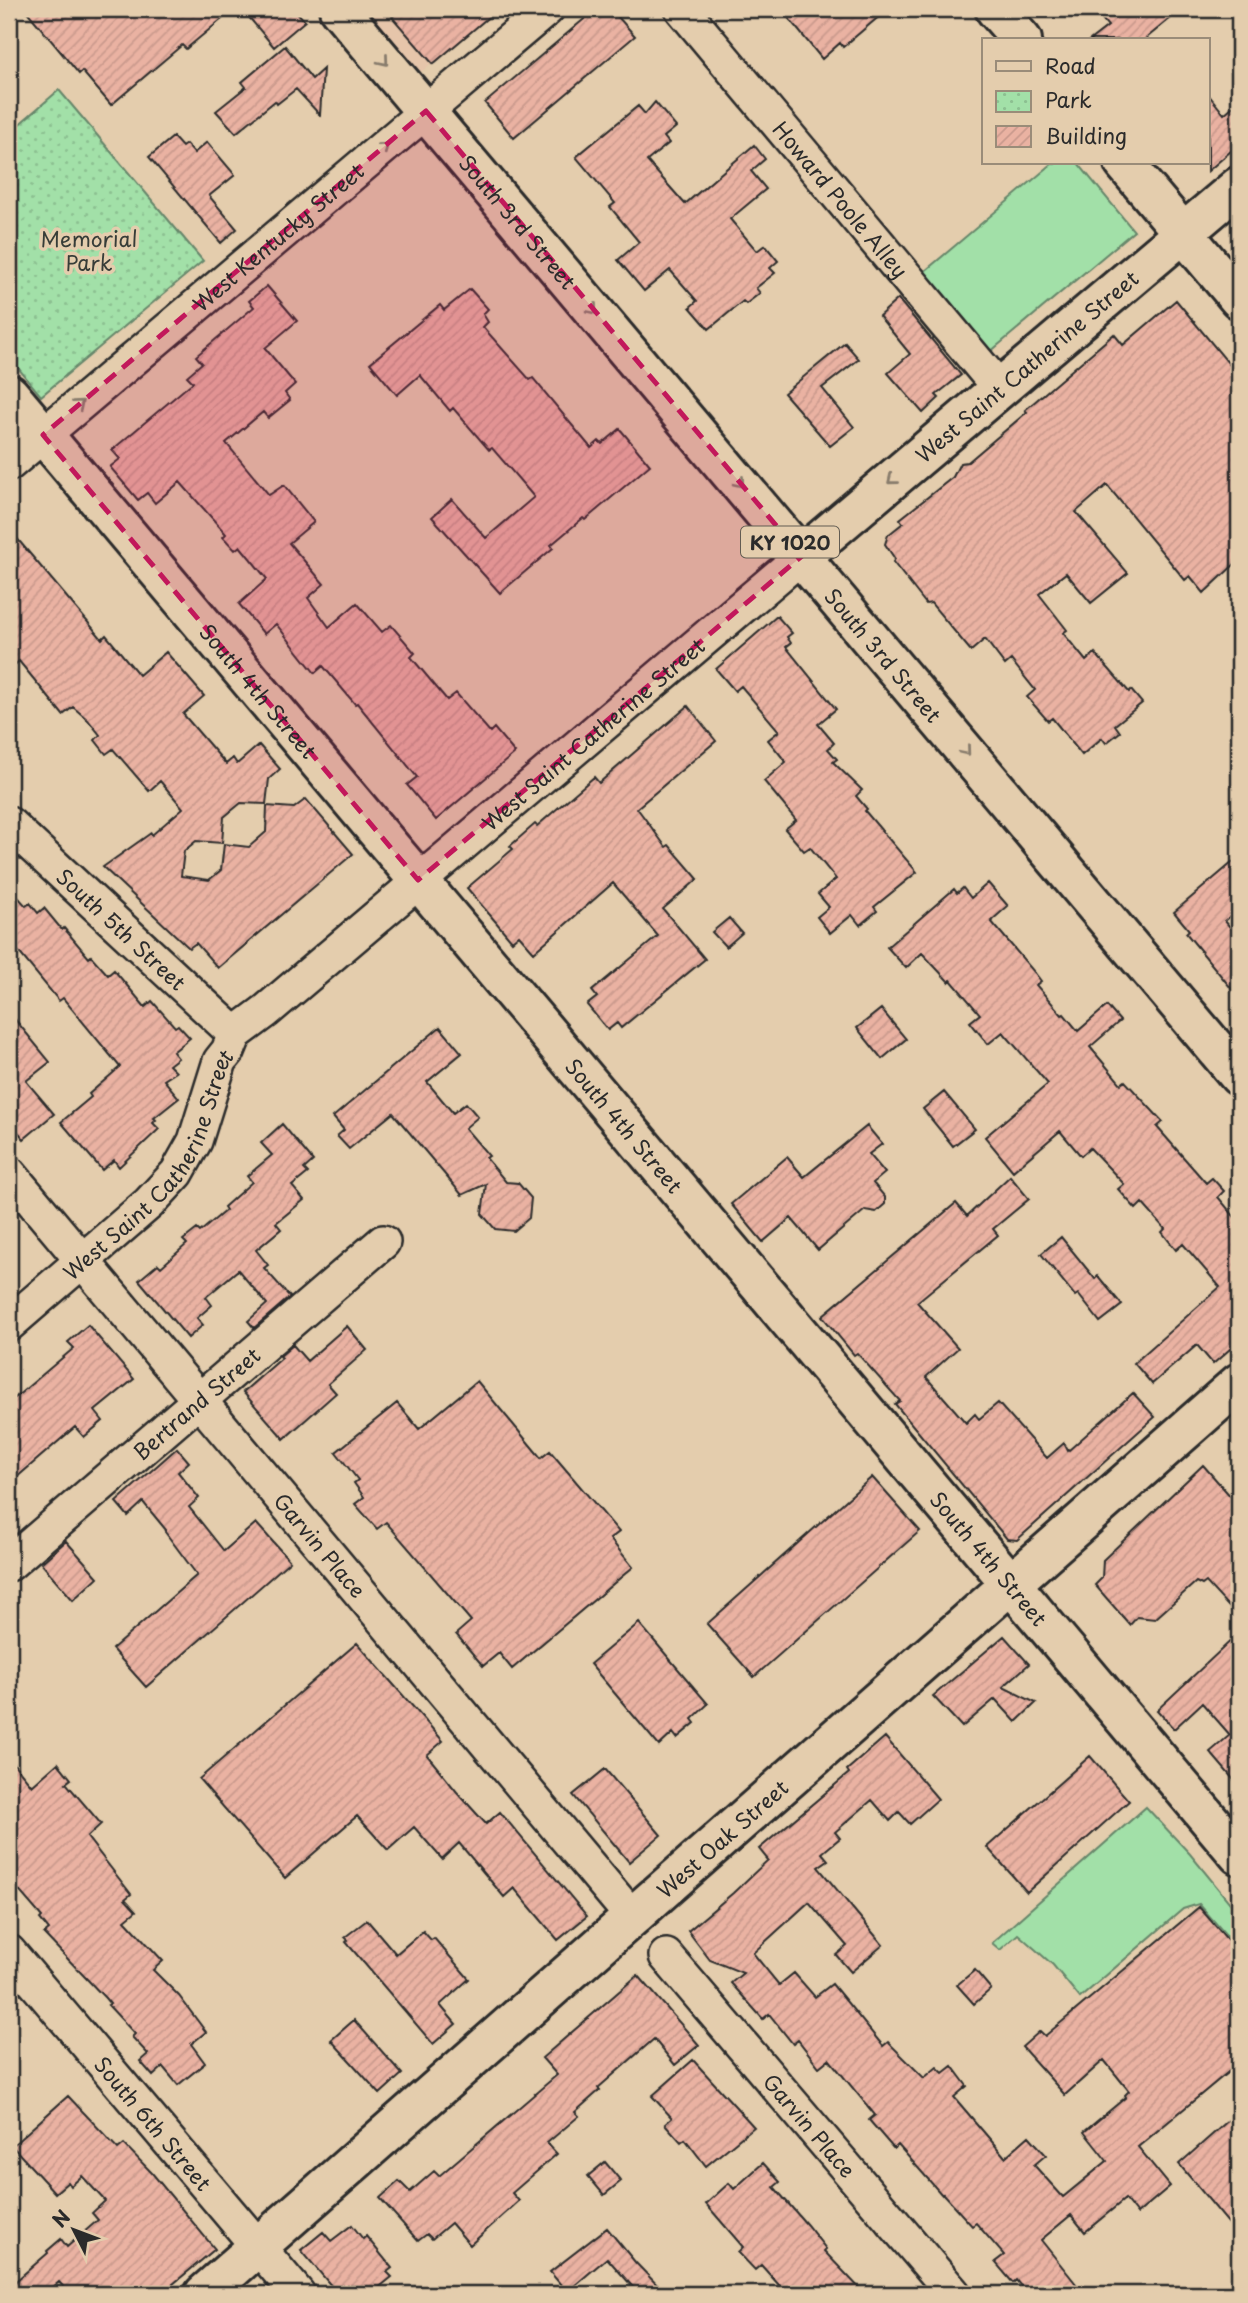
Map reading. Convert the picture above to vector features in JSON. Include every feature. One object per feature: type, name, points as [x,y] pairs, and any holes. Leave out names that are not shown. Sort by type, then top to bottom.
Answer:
[{"type":"main road","name":"South 3rd Street","points":[[339,9],[1239,1076]]},
{"type":"main road","points":[[995,9],[1019,38]]},
{"type":"main road","points":[[1125,164],[1239,299]]},
{"type":"main road","name":"West Saint Catherine Street","points":[[802,556],[1239,186]]},
{"type":"main road","name":"South 4th Street","points":[[9,394],[1239,1855]]},
{"type":"main road","name":"West Oak Street","points":[[204,2294],[1239,1383]]},
{"type":"street","name":"West Kentucky Street","points":[[9,464],[547,9]]},
{"type":"street","name":"Howard Poole Alley","points":[[682,9],[1000,389]]},
{"type":"street","name":"West Saint Catherine Street","points":[[9,1324],[149,1203],[177,1173],[195,1141],[212,1081],[235,1034],[266,1011],[802,556]]},
{"type":"street","name":"South 5th Street","points":[[9,824],[235,1034]]},
{"type":"street","name":"Garvin Place","points":[[9,1172],[633,1918]]},
{"type":"street","name":"Bertrand Street","points":[[9,1564],[383,1242]]},
{"type":"street","name":"South 6th Street","points":[[9,1952],[219,2204],[298,2294]]},
{"type":"street","name":"Garvin Place","points":[[666,1956],[954,2294]]},
{"type":"highlighted area","points":[[426,111],[802,556],[418,880],[43,435]]},
{"type":"shaded area","points":[[361,9],[497,9],[421,72]]},
{"type":"green space","name":"Memorial Park","points":[[59,90],[203,261],[41,396],[9,357],[9,133]]},
{"type":"green space","points":[[1052,164],[1079,164],[1134,231],[984,357],[918,277]]},
{"type":"green space","points":[[1146,1807],[1190,1854],[1239,1914],[1239,1950],[1199,1904],[1183,1909],[1080,1998],[1053,1965],[1018,1934],[1000,1950],[992,1943]]},
{"type":"building","points":[[25,9],[234,9],[186,49],[182,45],[111,105],[82,71],[79,74]]},
{"type":"building","points":[[242,9],[294,9],[305,21],[274,47]]},
{"type":"building","points":[[402,9],[498,9],[433,64],[392,17]]},
{"type":"building","points":[[596,9],[611,9],[635,36],[514,138],[485,103]]},
{"type":"building","points":[[781,9],[888,9],[843,47],[840,43],[822,59]]},
{"type":"building","points":[[1094,9],[1182,9],[1146,38],[1093,38],[1108,26]]},
{"type":"building","points":[[285,46],[312,79],[323,69],[320,115],[296,89],[277,104],[275,101],[236,133],[216,111],[246,87],[242,82]]},
{"type":"building","points":[[1210,96],[1224,114],[1239,101],[1239,144],[1208,171]]},
{"type":"building","points":[[655,102],[676,127],[664,137],[669,143],[647,161],[685,204],[754,145],[765,159],[751,171],[766,189],[730,219],[757,251],[765,245],[778,261],[770,268],[775,273],[756,288],[760,293],[746,304],[743,301],[709,329],[690,307],[697,301],[670,270],[644,291],[618,260],[639,242],[610,207],[615,203],[576,157],[638,106],[645,114]]},
{"type":"building","points":[[173,137],[182,147],[186,144],[194,153],[207,142],[235,175],[209,196],[237,229],[221,243],[149,157]]},
{"type":"building","points":[[267,286],[297,321],[265,348],[295,384],[285,393],[290,400],[268,418],[263,412],[226,443],[269,495],[284,485],[314,522],[289,543],[324,584],[308,598],[329,627],[357,603],[382,632],[391,625],[415,653],[411,657],[447,700],[456,693],[490,732],[494,728],[515,753],[436,820],[407,785],[417,777],[357,703],[355,704],[323,666],[315,673],[276,624],[264,634],[239,604],[267,579],[240,546],[235,550],[223,537],[226,534],[180,482],[155,503],[147,493],[138,500],[110,467],[120,459],[112,450],[193,382],[187,376],[202,363],[196,356],[254,307],[249,301]]},
{"type":"building","points":[[470,289],[488,309],[483,314],[488,322],[483,327],[530,380],[533,378],[591,448],[599,441],[602,444],[620,429],[650,465],[551,545],[553,548],[500,593],[432,517],[452,499],[486,538],[534,497],[492,448],[489,450],[453,408],[450,411],[420,375],[397,395],[370,363],[440,305],[444,310]]},
{"type":"building","points":[[898,299],[961,375],[936,395],[939,398],[923,413],[888,373],[910,354],[879,316]]},
{"type":"building","points":[[1176,300],[1239,376],[1239,560],[1204,593],[1190,576],[1185,580],[1107,485],[1076,512],[1128,573],[1091,603],[1066,573],[1039,594],[1067,630],[1063,633],[1086,661],[1095,653],[1142,703],[1115,725],[1120,732],[1106,743],[1102,738],[1082,755],[1052,718],[1048,721],[1027,697],[1035,690],[1011,660],[1005,665],[985,639],[971,651],[931,603],[926,604],[893,562],[895,559],[885,544],[888,535],[903,523],[900,519],[953,477],[960,463],[968,462],[1114,334],[1123,345]]},
{"type":"building","points":[[845,343],[859,359],[822,388],[854,427],[830,446],[784,393]]},
{"type":"building","points":[[9,529],[102,639],[106,635],[139,675],[166,652],[204,696],[183,714],[226,764],[233,758],[237,764],[259,745],[280,769],[269,779],[266,804],[241,803],[224,817],[222,843],[196,841],[184,851],[181,876],[209,880],[221,870],[224,844],[249,847],[266,832],[267,806],[294,808],[306,799],[353,854],[218,968],[196,943],[189,948],[103,867],[151,833],[152,835],[183,808],[160,781],[149,791],[113,749],[106,754],[95,740],[100,735],[88,720],[73,707],[63,715],[19,661],[9,670]]},
{"type":"building","points":[[777,616],[792,633],[787,637],[791,643],[786,647],[836,709],[818,724],[834,743],[828,749],[837,759],[833,762],[862,790],[856,796],[867,809],[865,811],[917,872],[874,907],[877,911],[860,925],[852,915],[830,933],[817,917],[829,907],[818,894],[836,879],[810,847],[804,851],[785,829],[796,820],[764,781],[786,762],[768,740],[779,731],[741,686],[735,691],[716,669]]},
{"type":"building","points":[[688,706],[716,741],[637,808],[666,847],[669,845],[698,879],[663,909],[705,959],[621,1028],[617,1023],[608,1030],[587,1005],[597,997],[592,991],[658,936],[613,883],[534,952],[519,935],[512,941],[467,888],[513,849],[510,846],[535,824],[537,826],[594,777],[599,783]]},
{"type":"building","points":[[1239,857],[1239,909],[1225,921],[1239,938],[1239,998],[1186,933],[1189,930],[1174,912]]},
{"type":"building","points":[[988,883],[1008,906],[991,921],[1035,973],[1041,981],[1036,985],[1062,1015],[1064,1014],[1078,1031],[1107,1006],[1120,1021],[1090,1047],[1121,1084],[1125,1081],[1163,1122],[1157,1127],[1206,1183],[1212,1178],[1224,1191],[1218,1197],[1239,1222],[1239,1341],[1213,1364],[1197,1345],[1152,1384],[1134,1363],[1220,1287],[1183,1244],[1176,1250],[1162,1232],[1165,1229],[1142,1203],[1136,1209],[1118,1189],[1124,1184],[1090,1148],[1081,1156],[1060,1131],[1013,1171],[985,1137],[1048,1084],[1003,1032],[988,1044],[970,1022],[980,1014],[951,980],[949,982],[922,953],[906,968],[887,947],[954,889],[957,893],[963,888],[971,898]]},
{"type":"building","points":[[9,887],[26,906],[30,903],[38,913],[44,908],[62,930],[64,928],[89,958],[91,956],[108,975],[114,970],[145,1007],[152,1001],[175,1027],[178,1025],[190,1038],[173,1052],[178,1058],[169,1065],[176,1072],[164,1080],[179,1098],[154,1118],[156,1120],[153,1123],[159,1129],[119,1167],[114,1160],[102,1170],[61,1122],[91,1097],[89,1094],[120,1067],[63,998],[59,1001],[18,951],[9,959]]},
{"type":"building","points":[[729,918],[742,933],[726,947],[712,932]]},
{"type":"building","points":[[881,1009],[906,1039],[882,1059],[857,1028]]},
{"type":"building","points":[[9,1012],[50,1062],[26,1081],[54,1114],[24,1139],[9,1121]]},
{"type":"building","points":[[440,1027],[462,1053],[427,1082],[453,1113],[466,1103],[478,1117],[465,1128],[489,1156],[486,1158],[506,1182],[518,1183],[531,1198],[529,1218],[514,1231],[495,1229],[482,1214],[486,1184],[462,1195],[393,1113],[349,1149],[337,1136],[344,1130],[333,1117]]},
{"type":"building","points":[[944,1092],[975,1129],[953,1146],[923,1109]]},
{"type":"building","points":[[282,1124],[313,1161],[304,1169],[308,1173],[292,1186],[304,1200],[276,1223],[281,1229],[256,1250],[268,1265],[264,1268],[290,1297],[254,1328],[248,1321],[267,1304],[238,1270],[206,1297],[212,1305],[197,1318],[203,1325],[188,1338],[139,1280],[158,1264],[161,1267],[187,1244],[183,1240],[197,1229],[200,1232],[226,1210],[224,1207],[252,1182],[247,1176],[272,1155],[261,1143]]},
{"type":"building","points":[[867,1126],[882,1144],[869,1154],[885,1173],[873,1183],[885,1197],[885,1204],[876,1212],[865,1210],[818,1250],[791,1218],[763,1242],[731,1204],[787,1157],[804,1177]]},
{"type":"building","points":[[1010,1176],[1029,1199],[993,1229],[998,1235],[917,1302],[958,1348],[926,1377],[966,1423],[975,1414],[979,1419],[998,1403],[1047,1458],[1064,1443],[1068,1451],[1133,1393],[1155,1417],[1017,1540],[1007,1539],[895,1404],[900,1401],[857,1353],[854,1355],[822,1316],[956,1203],[967,1216]]},
{"type":"building","points":[[1061,1237],[1095,1279],[1098,1276],[1122,1305],[1100,1322],[1041,1254]]},
{"type":"building","points":[[88,1325],[134,1379],[95,1411],[103,1421],[84,1437],[75,1427],[9,1484],[9,1403],[74,1348],[68,1342]]},
{"type":"building","points":[[347,1326],[367,1350],[328,1384],[336,1393],[284,1439],[243,1392],[293,1345],[307,1361]]},
{"type":"building","points":[[477,1381],[541,1458],[550,1451],[619,1532],[610,1539],[633,1567],[512,1669],[499,1653],[483,1666],[456,1634],[471,1621],[386,1522],[377,1529],[355,1504],[364,1497],[354,1483],[358,1480],[336,1452],[397,1403],[419,1429]]},
{"type":"building","points":[[177,1448],[189,1462],[178,1472],[199,1498],[189,1507],[224,1551],[256,1523],[290,1561],[146,1687],[112,1649],[197,1575],[143,1502],[128,1516],[116,1502]]},
{"type":"building","points":[[1203,1465],[1239,1506],[1239,1618],[1206,1582],[1202,1585],[1196,1582],[1155,1619],[1137,1617],[1130,1625],[1095,1585],[1102,1578],[1103,1560]]},
{"type":"building","points":[[872,1477],[920,1531],[754,1677],[707,1624]]},
{"type":"building","points":[[66,1541],[98,1577],[73,1600],[41,1563]]},
{"type":"building","points":[[639,1623],[708,1704],[692,1719],[695,1723],[677,1738],[673,1733],[659,1746],[590,1664]]},
{"type":"building","points":[[1239,1633],[1239,1786],[1210,1752],[1230,1735],[1202,1703],[1174,1729],[1157,1710]]},
{"type":"building","points":[[1004,1636],[1029,1664],[1003,1687],[1036,1703],[1016,1722],[995,1699],[962,1727],[933,1696]]},
{"type":"building","points":[[357,1643],[443,1741],[427,1755],[457,1792],[486,1824],[500,1812],[587,1916],[558,1940],[514,1888],[504,1897],[459,1843],[442,1859],[414,1827],[388,1850],[357,1816],[285,1878],[199,1779]]},
{"type":"building","points":[[885,1737],[938,1799],[910,1824],[899,1812],[890,1821],[872,1800],[835,1832],[840,1838],[822,1853],[828,1860],[818,1867],[883,1945],[851,1972],[836,1955],[847,1946],[809,1902],[753,1953],[779,1985],[794,1973],[815,1997],[832,1984],[883,2046],[888,2042],[924,2078],[937,2067],[943,2073],[952,2066],[967,2086],[954,2097],[1005,2157],[1029,2136],[1046,2155],[1034,2165],[1063,2197],[1107,2161],[1084,2132],[1126,2097],[1129,2091],[1104,2060],[1065,2095],[1022,2047],[1040,2031],[1045,2036],[1199,1907],[1239,1953],[1239,2063],[1138,2147],[1170,2186],[1137,2214],[1125,2199],[1085,2232],[1071,2215],[1041,2240],[1084,2294],[1027,2294],[1016,2280],[1013,2283],[995,2262],[1004,2255],[976,2223],[972,2226],[942,2195],[898,2145],[894,2149],[869,2120],[875,2115],[829,2059],[819,2067],[798,2040],[793,2044],[769,2014],[763,2019],[731,1983],[743,1973],[710,1960],[688,1931],[768,1860],[759,1849],[849,1773],[847,1770]]},
{"type":"building","points":[[1090,1756],[1129,1801],[1027,1892],[987,1847]]},
{"type":"building","points":[[9,1758],[32,1786],[58,1763],[71,1779],[66,1783],[101,1824],[87,1837],[131,1894],[125,1899],[136,1911],[125,1920],[163,1961],[153,1970],[179,1996],[206,2032],[191,2044],[205,2063],[178,2085],[163,2067],[153,2076],[140,2061],[148,2054],[132,2037],[135,2034],[44,1934],[49,1930],[40,1919],[42,1917],[9,1879]]},
{"type":"building","points":[[605,1769],[661,1835],[629,1862],[573,1795]]},
{"type":"building","points":[[367,1920],[396,1954],[423,1931],[431,1940],[434,1938],[469,1979],[440,2005],[456,2024],[433,2044],[346,1942],[348,1940],[345,1937]]},
{"type":"building","points":[[975,1970],[991,1989],[974,2004],[957,1985]]},
{"type":"building","points":[[638,1975],[699,2045],[675,2065],[654,2039],[598,2088],[600,2090],[575,2112],[579,2116],[547,2143],[557,2154],[512,2193],[519,2201],[470,2245],[451,2223],[432,2239],[427,2234],[418,2241],[380,2198],[399,2181],[410,2192],[434,2171],[439,2176],[557,2075],[542,2058]]},
{"type":"building","points":[[354,2020],[402,2074],[380,2094],[331,2040]]},
{"type":"building","points":[[693,2060],[754,2127],[706,2166],[685,2139],[681,2142],[665,2124],[672,2118],[652,2096]]},
{"type":"building","points":[[68,2096],[118,2149],[124,2144],[152,2173],[215,2249],[161,2294],[70,2294],[59,2282],[45,2294],[9,2294],[9,2287],[61,2239],[67,2247],[98,2220],[92,2213],[105,2201],[82,2176],[71,2186],[68,2182],[55,2193],[12,2146]]},
{"type":"building","points":[[1239,2111],[1239,2236],[1179,2164]]},
{"type":"building","points":[[605,2162],[621,2181],[604,2195],[588,2176]]},
{"type":"building","points":[[763,2163],[780,2182],[774,2187],[826,2249],[824,2251],[865,2294],[787,2294],[761,2265],[755,2270],[738,2252],[743,2247],[706,2204],[729,2183],[734,2189]]},
{"type":"building","points":[[352,2225],[363,2239],[366,2236],[392,2268],[387,2272],[392,2277],[371,2294],[338,2294],[301,2250],[323,2232],[331,2241]]},
{"type":"building","points":[[607,2228],[666,2294],[639,2294],[607,2258],[567,2292],[550,2272]]}]
